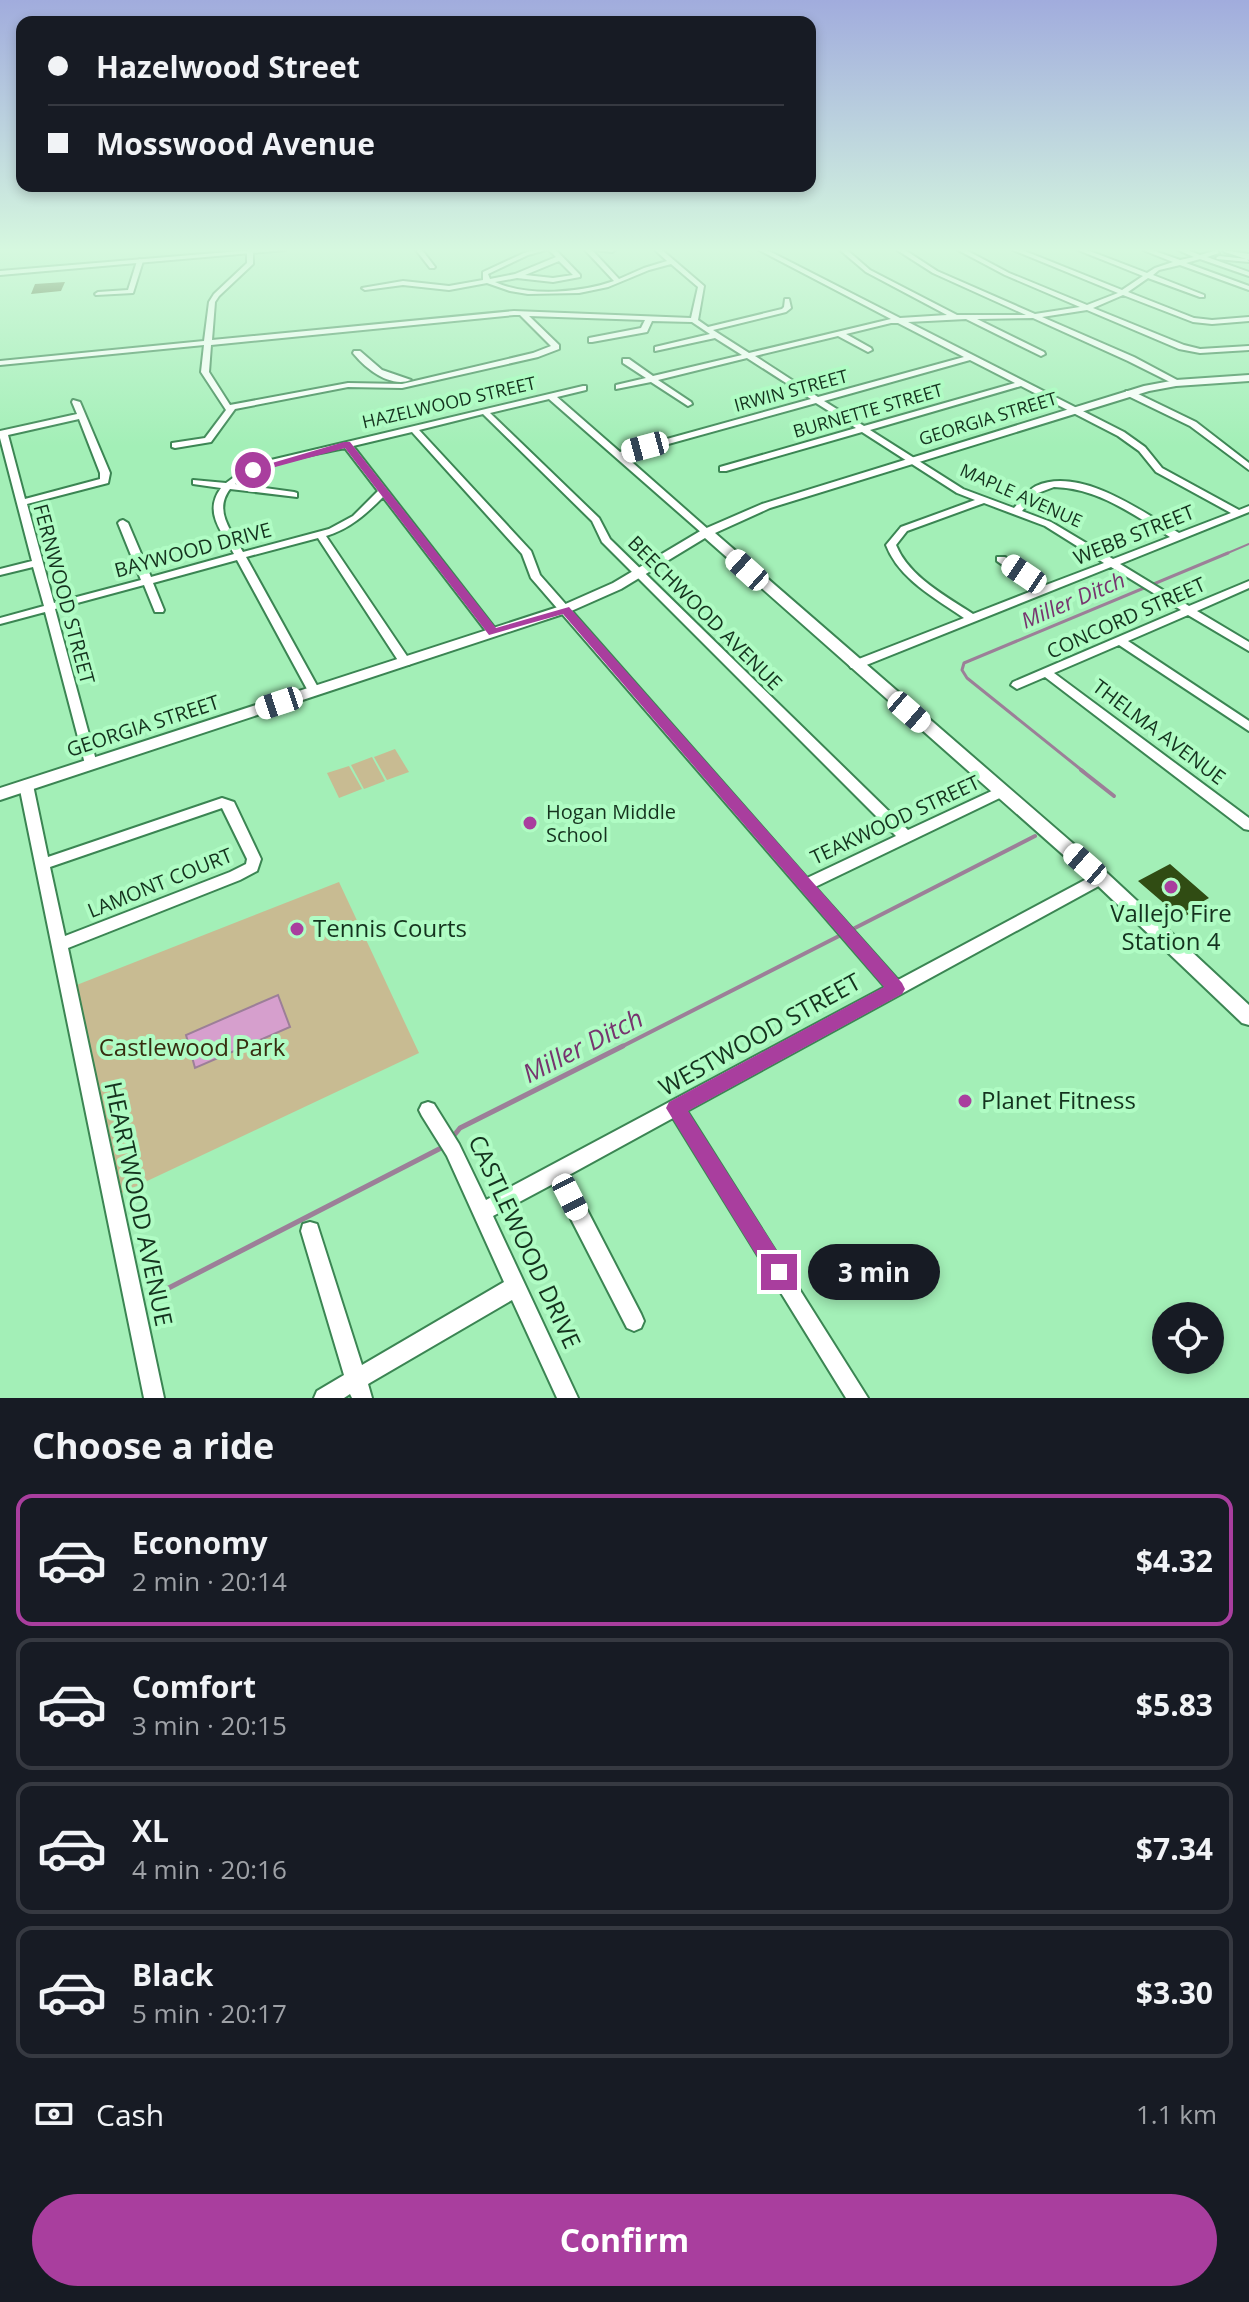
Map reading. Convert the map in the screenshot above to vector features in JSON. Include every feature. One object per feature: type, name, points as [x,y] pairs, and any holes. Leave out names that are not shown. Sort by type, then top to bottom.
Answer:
[{"type":"main road","name":"GEORGIA STREET","points":[[0,794],[565,609],[601,594],[706,532],[742,518],[779,510],[1176,383],[1249,381]]},
{"type":"main road","name":"GEORGIA STREET","points":[[1134,396],[1249,381]]},
{"type":"main road","points":[[706,532],[1101,878],[1249,1017]]},
{"type":"street","points":[[211,315],[205,372],[228,408]]},
{"type":"street","points":[[0,363],[498,315]]},
{"type":"street","points":[[175,445],[208,440],[228,408],[348,385],[383,387],[422,382],[556,347],[524,315]]},
{"type":"street","points":[[579,315],[694,320],[695,315]]},
{"type":"street","points":[[707,329],[766,315]]},
{"type":"street","points":[[889,315],[1131,440],[1159,470],[1244,511]]},
{"type":"street","points":[[619,387],[898,320],[1041,315]]},
{"type":"street","points":[[1108,315],[1185,348],[1200,351],[1249,348]]},
{"type":"street","points":[[1182,315],[1200,322],[1249,319]]},
{"type":"street","points":[[1037,316],[1176,383]]},
{"type":"street","points":[[966,317],[1041,354]]},
{"type":"street","points":[[592,340],[644,330],[650,318]]},
{"type":"street","name":"MAPLE AVENUE","points":[[694,320],[960,491],[1048,524],[1249,647]]},
{"type":"street","points":[[838,333],[868,350]]},
{"type":"street","points":[[658,349],[717,335]]},
{"type":"street","points":[[357,353],[382,374],[422,382]]},
{"type":"street","name":"IRWIN STREET","points":[[618,455],[972,357]]},
{"type":"street","points":[[626,361],[688,404]]},
{"type":"street","name":"BURNETTE STREET","points":[[723,469],[1022,383]]},
{"type":"street","name":"HAZELWOOD STREET","points":[[228,487],[240,476],[262,466],[583,388]]},
{"type":"street","points":[[551,396],[706,532]]},
{"type":"street","points":[[1134,396],[1193,424],[1249,467]]},
{"type":"street","points":[[21,503],[105,481],[105,473],[76,402]]},
{"type":"street","name":"BEECHWOOD AVENUE","points":[[484,411],[596,520],[606,540],[906,837]]},
{"type":"street","points":[[1,433],[81,416]]},
{"type":"street","points":[[413,428],[527,553],[535,576],[896,989]]},
{"type":"street","name":"FERNWOOD STREET","points":[[1,433],[10,480],[21,503],[91,764]]},
{"type":"street","points":[[347,444],[493,633]]},
{"type":"street","points":[[196,482],[294,495]]},
{"type":"street","points":[[1016,512],[1039,488],[1071,483],[1107,497],[1178,537]]},
{"type":"street","points":[[228,487],[216,507],[314,691]]},
{"type":"street","name":"BAYWOOD DRIVE","points":[[0,621],[320,534],[356,518],[383,491]]},
{"type":"street","points":[[972,619],[906,570],[893,557],[891,545],[904,529],[981,501]]},
{"type":"street","name":"WEBB STREET","points":[[855,665],[1244,511]]},
{"type":"street","points":[[123,523],[159,610]]},
{"type":"street","points":[[320,534],[405,662]]},
{"type":"street","points":[[1001,559],[1046,590]]},
{"type":"street","points":[[0,572],[37,563]]},
{"type":"street","name":"CONCORD STREET","points":[[1017,685],[1249,584]]},
{"type":"street","points":[[1119,640],[1249,727]]},
{"type":"street","name":"THELMA AVENUE","points":[[1045,672],[1249,825]]},
{"type":"street","name":"HEARTWOOD AVENUE","points":[[26,785],[154,1398]]},
{"type":"street","name":"TEAKWOOD STREET","points":[[805,885],[1001,792]]},
{"type":"street","name":"LAMONT COURT","points":[[44,864],[222,803],[229,805],[235,814],[254,859],[252,867],[235,876],[60,944]]},
{"type":"street","name":"WESTWOOD STREET","points":[[483,1212],[1101,878]]},
{"type":"street","points":[[676,1108],[858,1398]]},
{"type":"street","name":"CASTLEWOOD DRIVE","points":[[428,1110],[449,1143],[483,1212],[568,1398]]},
{"type":"street","points":[[557,1172],[634,1321]]},
{"type":"street","points":[[310,1231],[359,1388]]},
{"type":"street","points":[[324,1398],[359,1388],[517,1286]]},
{"type":"green space","points":[[395,749],[409,772],[387,780],[374,757]]},
{"type":"green space","points":[[372,757],[385,781],[364,789],[351,765]]},
{"type":"green space","points":[[349,766],[362,789],[339,798],[327,773]]},
{"type":"green space","name":"Castlewood Park","points":[[339,882],[419,1053],[111,1198],[69,988]]},
{"type":"shaded area","points":[[278,995],[290,1027],[195,1068],[186,1035]]},
{"type":"building","name":"Vallejo Fire Station 4","points":[[1170,864],[1209,898],[1186,911],[1189,914],[1181,918],[1138,881]]},
{"type":"waterway","name":"Miller Ditch","points":[[1223,555],[1249,544]]},
{"type":"waterway","name":"Miller Ditch","points":[[1084,772],[967,678],[962,670],[964,663],[1228,553]]},
{"type":"waterway","name":"Miller Ditch","points":[[1081,770],[1114,796]]},
{"type":"waterway","name":"Miller Ditch","points":[[851,930],[1035,836]]},
{"type":"waterway","name":"Miller Ditch","points":[[619,1048],[841,935]]},
{"type":"waterway","name":"Miller Ditch","points":[[451,1139],[460,1128],[623,1046]]},
{"type":"waterway","name":"Miller Ditch","points":[[155,1295],[443,1147]]},
{"type":"place","name":"Hogan Middle School","points":[[530,823]]},
{"type":"place","name":"Vallejo Fire Station 4","points":[[1171,887]]},
{"type":"place","name":"Tennis Courts","points":[[297,929]]},
{"type":"place","name":"Planet Fitness","points":[[965,1101]]},
{"type":"route","points":[[253,470],[347,444],[493,633],[565,609],[896,989],[676,1108],[779,1272]]}]
